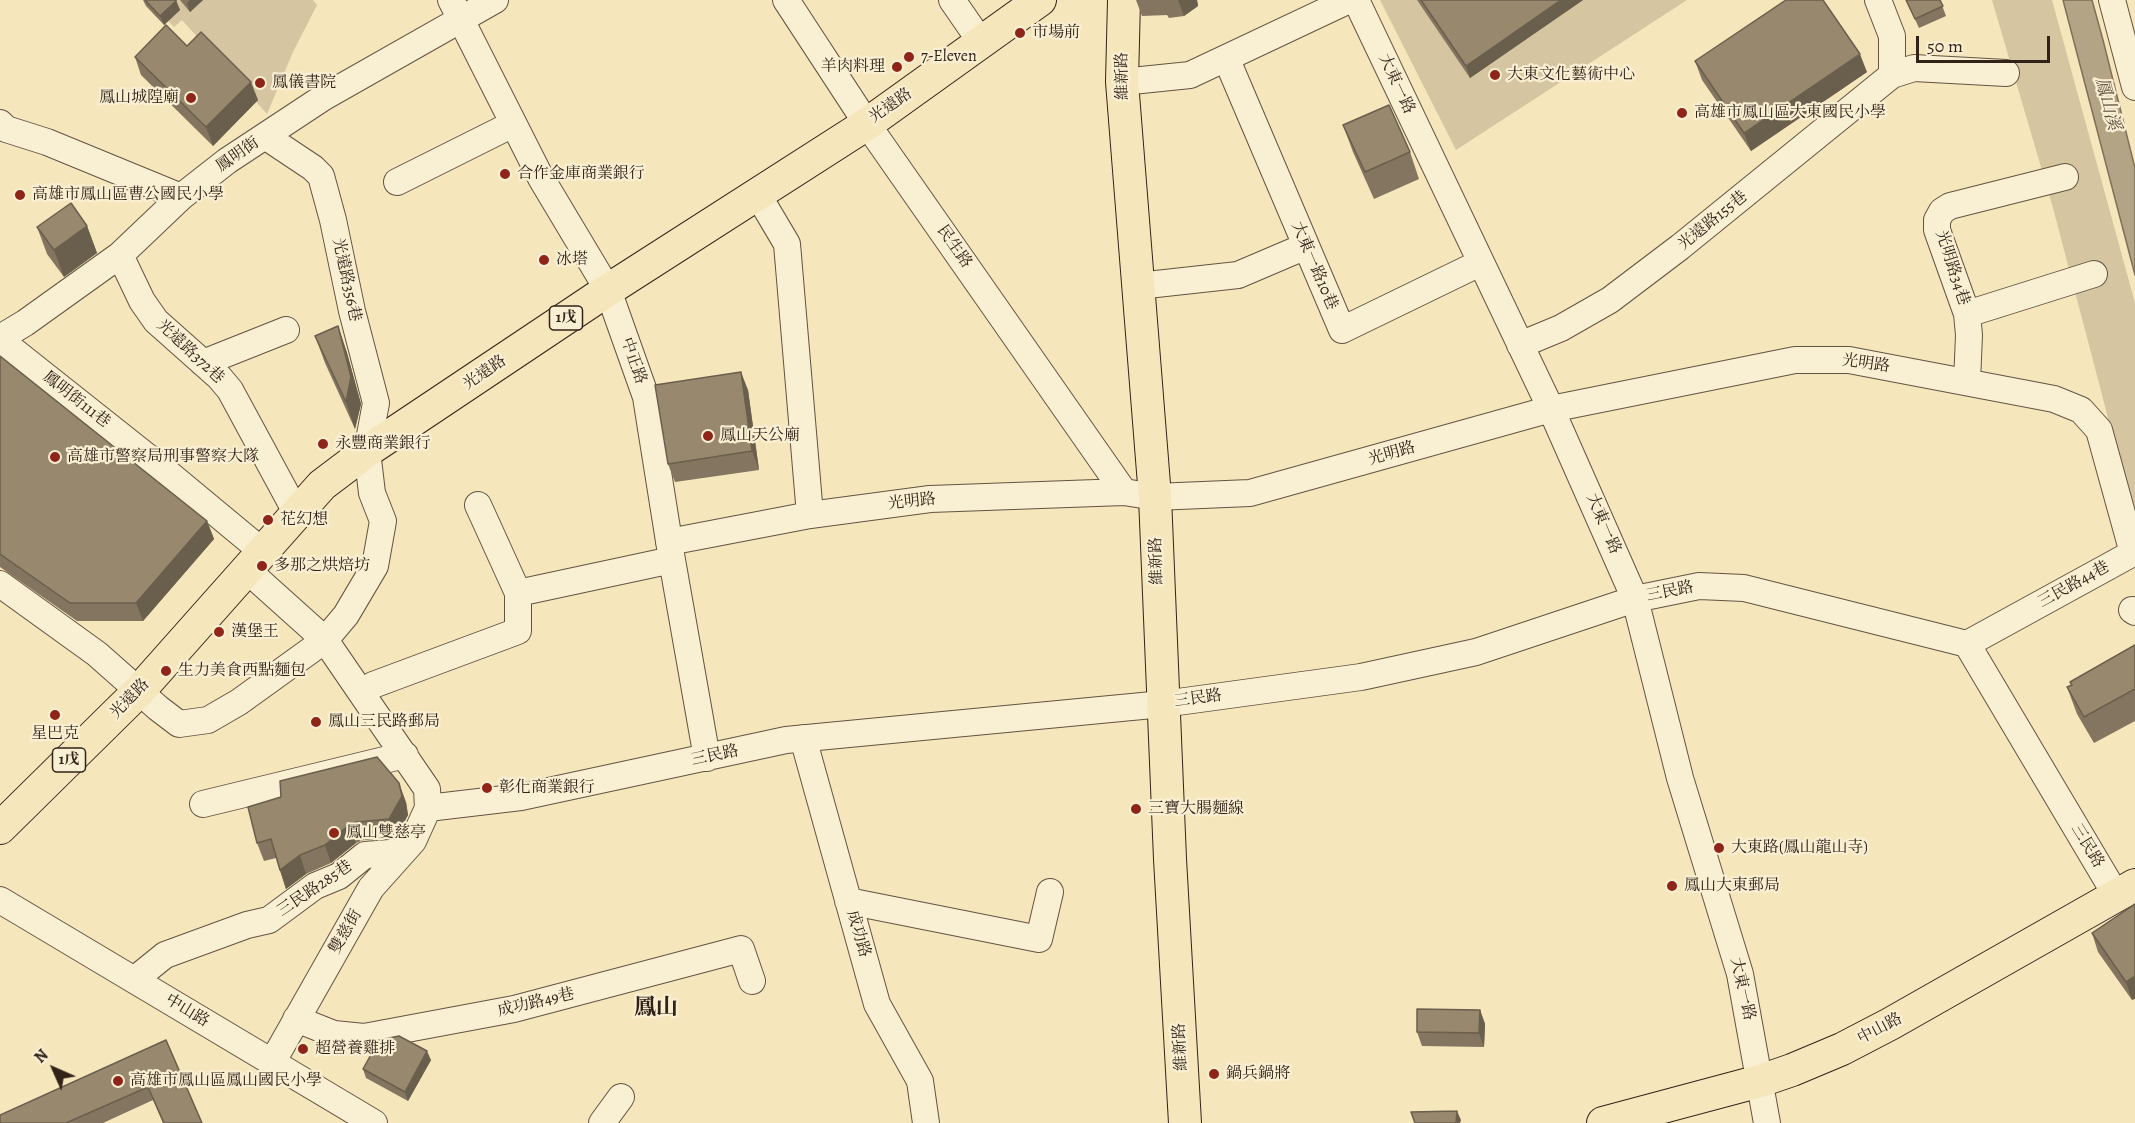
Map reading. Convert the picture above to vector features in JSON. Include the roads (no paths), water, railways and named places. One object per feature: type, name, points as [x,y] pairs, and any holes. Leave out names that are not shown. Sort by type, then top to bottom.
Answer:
[{"type":"main road","name":"光遠路","points":[[0,828],[139,691],[322,485],[367,451],[609,290],[867,124],[1040,0]]},
{"type":"main road","name":"維新路","points":[[1124,0],[1122,82],[1155,497],[1163,704],[1185,1123]]},
{"type":"main road","name":"中山路","points":[[1603,1123],[1760,1080],[1792,1070],[1842,1049],[2126,890]]},
{"type":"street","name":"鳳明街","points":[[0,339],[120,255],[181,197],[227,161],[456,9],[495,0]]},
{"type":"street","name":"民生路","points":[[786,0],[867,124],[1124,492]]},
{"type":"street","points":[[952,0],[981,42]]},
{"type":"street","points":[[1122,82],[1190,75],[1227,60],[1349,0]]},
{"type":"street","name":"大東一路","points":[[1356,0],[1551,409],[1635,598],[1680,778],[1740,974],[1767,1123]]},
{"type":"street","points":[[1878,0],[1892,36],[1892,75]]},
{"type":"street","points":[[2112,0],[2135,87]]},
{"type":"street","name":"中正路","points":[[456,9],[541,178],[609,290],[646,397],[670,551],[707,758]]},
{"type":"street","name":"大東一路10巷","points":[[1227,60],[1342,330],[1480,263]]},
{"type":"street","name":"光遠路155巷","points":[[1520,345],[1561,328],[1610,300],[1680,247],[1892,75],[1914,68],[2006,73]]},
{"type":"street","points":[[0,123],[6,129],[47,142],[181,197]]},
{"type":"street","points":[[397,182],[513,124]]},
{"type":"street","name":"光遠路356巷","points":[[0,584],[97,654],[179,724],[208,720],[239,702],[325,640],[346,615],[375,566],[383,521],[372,493],[367,451],[376,403],[354,320],[333,220],[321,176],[266,136]]},
{"type":"street","name":"光明路34巷","points":[[1967,382],[1969,335],[1967,314],[1937,230],[1937,220],[1942,211],[1950,206],[2065,177]]},
{"type":"street","points":[[758,195],[787,244],[810,515]]},
{"type":"street","points":[[1138,286],[1238,275],[1306,246]]},
{"type":"street","name":"光遠路372巷","points":[[120,255],[142,301],[156,321],[230,390],[297,512]]},
{"type":"street","points":[[1967,314],[2094,274]]},
{"type":"street","points":[[203,363],[286,330]]},
{"type":"street","name":"鳳明街111巷","points":[[0,339],[169,474],[255,561]]},
{"type":"street","name":"光明路","points":[[518,593],[810,515],[930,499],[1124,492],[1155,497],[1250,493],[1551,409],[1795,360],[1849,360],[1967,382]]},
{"type":"street","name":"三民路44巷","points":[[1967,382],[2054,399],[2081,410],[2098,430],[2133,553],[1967,644]]},
{"type":"street","points":[[363,695],[373,685],[518,631],[518,593],[478,505]]},
{"type":"street","points":[[255,561],[325,640],[427,789],[428,808]]},
{"type":"street","name":"三民路","points":[[428,808],[521,797],[786,740],[1163,704],[1361,677],[1476,652],[1635,598],[1699,586],[1744,588],[1967,644],[2126,890]]},
{"type":"street","name":"成功路","points":[[803,738],[877,1004],[920,1081],[926,1123]]},
{"type":"street","points":[[203,804],[405,755]]},
{"type":"street","name":"雙慈街","points":[[273,1061],[371,888],[414,841],[428,808]]},
{"type":"street","name":"三民路285巷","points":[[134,980],[165,955],[247,925],[268,920],[315,886],[339,876],[365,855],[402,852]]},
{"type":"street","points":[[848,901],[1039,939],[1050,892]]},
{"type":"street","name":"中山路","points":[[0,900],[374,1123]]},
{"type":"street","name":"成功路49巷","points":[[296,1019],[334,1034],[364,1036],[514,1009],[741,949],[753,981]]},
{"type":"street","points":[[602,1123],[621,1097]]},
{"type":"water","name":"鳳山溪","points":[[2063,0],[2092,0],[2103,40],[2135,168],[2135,275]]},
{"type":"place","name":"市場前","points":[[1020,33]]},
{"type":"place","name":"7-Eleven","points":[[909,57]]},
{"type":"place","name":"羊肉料理","points":[[897,67]]},
{"type":"place","name":"大東文化藝術中心","points":[[1495,75]]},
{"type":"place","name":"鳳儀書院","points":[[260,83]]},
{"type":"place","name":"鳳山城隍廟","points":[[191,98]]},
{"type":"place","name":"高雄市鳳山區大東國民小學","points":[[1682,113]]},
{"type":"place","name":"合作金庫商業銀行","points":[[505,174]]},
{"type":"place","name":"高雄市鳳山區曹公國民小學","points":[[20,195]]},
{"type":"place","name":"冰塔","points":[[544,260]]},
{"type":"place","name":"鳳山天公廟","points":[[708,436]]},
{"type":"place","name":"永豐商業銀行","points":[[323,444]]},
{"type":"place","name":"高雄市警察局刑事警察大隊","points":[[55,457]]},
{"type":"place","name":"花幻想","points":[[268,520]]},
{"type":"place","name":"多那之烘焙坊","points":[[262,566]]},
{"type":"place","name":"漢堡王","points":[[219,632]]},
{"type":"place","name":"生力美食西點麵包","points":[[166,671]]},
{"type":"place","name":"星巴克","points":[[55,715]]},
{"type":"place","name":"鳳山三民路郵局","points":[[316,722]]},
{"type":"place","name":"彰化商業銀行","points":[[487,788]]},
{"type":"place","name":"三寶大腸麵線","points":[[1136,809]]},
{"type":"place","name":"鳳山雙慈亭","points":[[334,833]]},
{"type":"place","name":"大東路(鳳山龍山寺)","points":[[1719,848]]},
{"type":"place","name":"鳳山大東郵局","points":[[1672,886]]},
{"type":"place","name":"超營養雞排","points":[[303,1049]]},
{"type":"place","name":"鍋兵鍋將","points":[[1214,1074]]},
{"type":"place","name":"高雄市鳳山區鳳山國民小學","points":[[118,1081]]},
{"type":"district","name":"鳳山","points":[[656,1009]]}]
